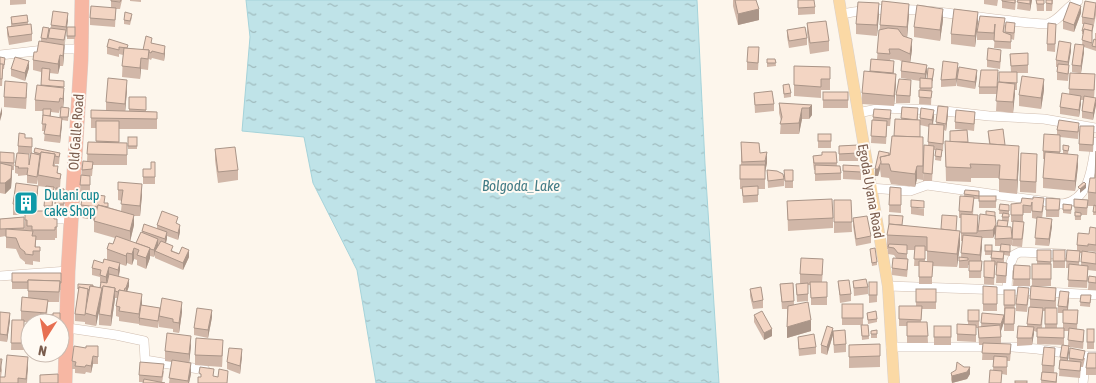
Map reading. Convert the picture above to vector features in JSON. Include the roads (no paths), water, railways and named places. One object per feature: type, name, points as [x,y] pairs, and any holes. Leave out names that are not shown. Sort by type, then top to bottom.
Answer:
[{"type":"highway","name":"Old Galle Road","points":[[68,313],[68,271],[81,50],[82,0]]},
{"type":"highway","name":"Old Galle Road","points":[[65,383],[66,363]]},
{"type":"main road","name":"Egoda Uyana Road","points":[[839,0],[888,286],[894,383]]},
{"type":"street","points":[[842,14],[872,6],[900,4],[1047,24],[1059,18],[1068,8],[1081,1]]},
{"type":"street","points":[[0,55],[53,49],[81,50]]},
{"type":"street","points":[[858,113],[882,108],[936,110],[989,116],[1044,119],[1096,128]]},
{"type":"street","points":[[870,188],[910,191],[926,185],[1062,204],[1071,202],[1087,187],[1096,142]]},
{"type":"street","points":[[36,219],[71,219]]},
{"type":"street","points":[[1007,290],[1008,270],[1014,255],[1020,252],[1077,255]]},
{"type":"street","points":[[0,276],[68,271]]},
{"type":"street","points":[[888,286],[1096,295]]},
{"type":"street","points":[[70,328],[116,334],[144,341],[145,360],[205,370]]},
{"type":"street","points":[[891,347],[1037,348],[1091,356],[1083,383]]},
{"type":"water","name":"Bolgoda_Lake","points":[[246,0],[697,0],[719,383],[376,383],[357,270],[313,183],[304,137],[242,131],[250,37]]},
{"type":"place","name":"Dulani cup cake Shop","points":[[26,203]]}]
